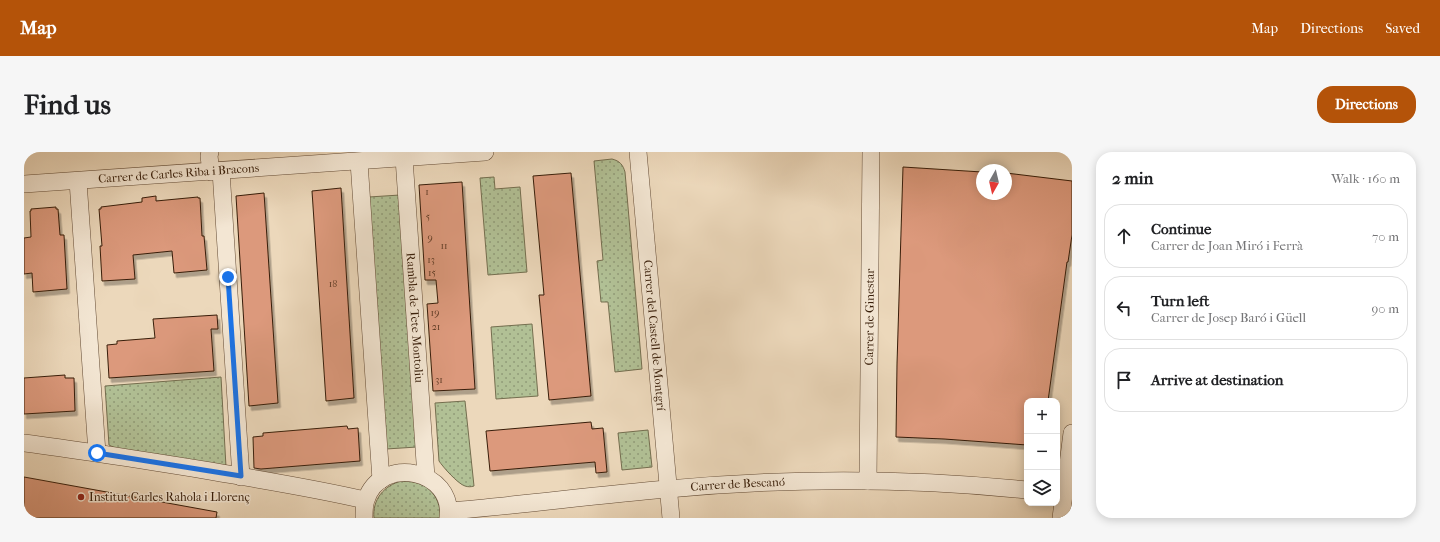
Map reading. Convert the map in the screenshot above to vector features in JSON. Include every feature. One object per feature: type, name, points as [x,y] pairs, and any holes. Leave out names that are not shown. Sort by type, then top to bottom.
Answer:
[{"type":"street","points":[[210,152],[209,156],[216,171],[241,476]]},
{"type":"street","name":"Carrer de Carles Riba i Bracons","points":[[24,184],[359,162],[485,152]]},
{"type":"street","name":"Carrer del Castell de Montgrí","points":[[638,152],[671,518]]},
{"type":"street","name":"Carrer de Ginestar","points":[[868,481],[871,152]]},
{"type":"street","name":"Rambla de Tete Montoliu","points":[[404,158],[426,477]]},
{"type":"street","points":[[359,162],[381,480]]},
{"type":"street","points":[[78,181],[97,453]]},
{"type":"street","points":[[1061,518],[1072,433]]},
{"type":"street","points":[[24,443],[241,476],[365,500]]},
{"type":"street","points":[[364,518],[365,500],[370,490],[381,480],[394,473],[412,472],[426,477],[439,486],[445,497],[448,515]]},
{"type":"street","name":"Carrer de Bescanó","points":[[448,515],[669,488],[771,482],[868,481],[982,486],[1024,490]]},
{"type":"green space","points":[[612,159],[621,164],[625,172],[642,369],[615,372],[608,302],[601,302],[597,261],[603,260],[594,161]]},
{"type":"green space","points":[[494,177],[495,189],[520,187],[527,272],[488,275],[480,178]]},
{"type":"green space","points":[[400,195],[417,447],[386,449],[369,197]]},
{"type":"green space","points":[[532,324],[538,396],[496,399],[491,327]]},
{"type":"green space","points":[[221,377],[226,467],[121,451],[109,445],[105,386]]},
{"type":"green space","points":[[465,401],[474,486],[471,487],[462,485],[439,461],[435,403]]},
{"type":"green space","points":[[648,430],[652,467],[622,470],[618,433]]},
{"type":"green space","points":[[402,481],[418,483],[430,490],[438,502],[441,518],[374,518],[375,505],[380,494],[390,486]]},
{"type":"building","points":[[903,167],[976,172],[976,200],[1012,200],[1012,174],[1072,181],[1072,235],[1048,398],[1024,398],[1024,445],[896,437]]},
{"type":"building","points":[[571,173],[591,396],[549,400],[539,295],[544,295],[533,176]]},
{"type":"building","points":[[462,182],[475,389],[433,391],[427,304],[438,303],[436,280],[425,280],[419,185]]},
{"type":"building","points":[[341,188],[354,398],[326,401],[312,191]]},
{"type":"building","points":[[264,193],[278,403],[249,406],[236,196]]},
{"type":"building","points":[[156,196],[156,201],[200,198],[202,236],[204,236],[207,270],[174,273],[172,251],[133,255],[135,279],[102,281],[100,246],[102,246],[99,209],[101,209],[101,207],[142,202],[142,198]]},
{"type":"building","points":[[56,207],[56,209],[58,209],[60,235],[64,235],[67,289],[33,292],[32,273],[24,274],[24,238],[31,237],[30,211],[31,209]]},
{"type":"building","points":[[217,315],[218,329],[211,329],[214,371],[109,378],[107,345],[117,344],[117,341],[155,338],[153,319]]},
{"type":"building","points":[[65,375],[65,378],[74,378],[75,411],[24,414],[24,378]]},
{"type":"building","points":[[591,422],[592,429],[603,428],[607,472],[596,473],[595,462],[490,471],[486,431]]},
{"type":"building","points":[[347,426],[348,429],[358,428],[360,461],[261,469],[254,468],[253,437],[263,436],[263,433]]},
{"type":"building","name":"Institut Carles Rahola i Llorenç","points":[[24,477],[217,512],[216,518],[24,518]]},
{"type":"place","name":"Institut Carles Rahola i Llorenç","points":[[81,497]]},
{"type":"route","points":[[97,453],[241,476],[228,277]]}]
